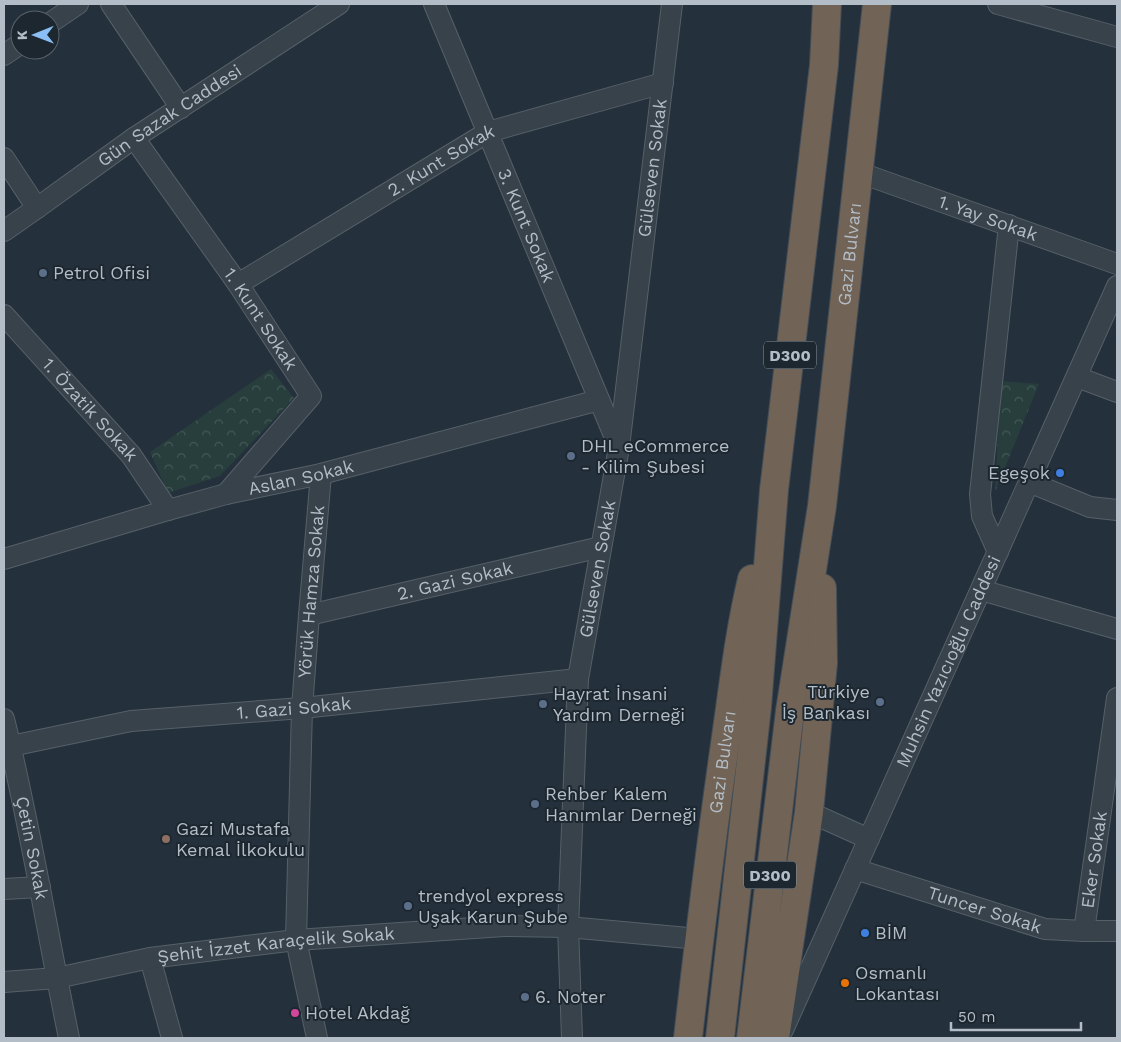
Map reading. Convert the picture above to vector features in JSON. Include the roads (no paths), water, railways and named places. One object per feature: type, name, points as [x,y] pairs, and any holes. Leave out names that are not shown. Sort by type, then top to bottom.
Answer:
[{"type":"highway","name":"Gazi Bulvarı","points":[[720,1038],[757,707],[774,490],[824,65],[827,4]]},
{"type":"highway","name":"Gazi Bulvarı","points":[[751,1038],[790,711],[822,506],[877,4]]},
{"type":"highway","name":"Gazi Bulvarı","points":[[688,1038],[699,939],[740,646],[749,591],[774,490]]},
{"type":"highway","name":"Gazi Bulvarı","points":[[775,1038],[809,812],[823,663],[822,506]]},
{"type":"street","points":[[60,16],[78,4]]},
{"type":"street","points":[[111,4],[181,108]]},
{"type":"street","name":"Gün Sazak Caddesi","points":[[4,231],[134,138],[339,4]]},
{"type":"street","name":"3. Kunt Sokak","points":[[434,4],[619,447]]},
{"type":"street","name":"Gülseven Sokak","points":[[572,1038],[568,927],[578,679],[619,447],[672,4]]},
{"type":"street","points":[[998,4],[1117,36]]},
{"type":"street","name":"2. Kunt Sokak","points":[[238,284],[488,132],[663,83]]},
{"type":"street","name":"1. Kunt Sokak","points":[[134,138],[238,284],[311,396],[226,494]]},
{"type":"street","points":[[4,158],[37,208]]},
{"type":"street","name":"1. Yay Sokak","points":[[858,172],[1117,264]]},
{"type":"street","points":[[998,552],[982,516],[980,494],[1009,225]]},
{"type":"street","name":"Muhsin Yazıcıoğlu Caddesi","points":[[779,1038],[1117,286]]},
{"type":"street","name":"1. Özatik Sokak","points":[[4,315],[131,455],[168,510]]},
{"type":"street","points":[[1077,377],[1117,392]]},
{"type":"street","name":"Aslan Sokak","points":[[4,559],[226,494],[321,474],[599,400]]},
{"type":"street","name":"Yörük Hamza Sokak","points":[[317,1038],[296,940],[302,708],[321,474]]},
{"type":"street","points":[[1029,482],[1090,506],[1117,510]]},
{"type":"street","name":"2. Gazi Sokak","points":[[309,615],[601,547]]},
{"type":"street","points":[[980,590],[1117,629]]},
{"type":"street","name":"1. Gazi Sokak","points":[[9,757],[131,721],[302,708],[578,679]]},
{"type":"street","name":"Eker Sokak","points":[[1084,931],[1117,698]]},
{"type":"street","name":"Çetin Sokak","points":[[4,718],[9,757],[40,887],[69,1038]]},
{"type":"street","points":[[809,812],[869,839]]},
{"type":"street","name":"Tuncer Sokak","points":[[855,869],[1045,929],[1117,931]]},
{"type":"street","points":[[4,889],[40,887]]},
{"type":"street","name":"Şehit İzzet Karaçelik Sokak","points":[[4,982],[57,978],[150,958],[296,940],[504,926],[568,927],[699,939]]},
{"type":"street","points":[[150,958],[172,1038]]},
{"type":"place","name":"Petrol Ofisi","points":[[43,273]]},
{"type":"place","name":"DHL eCommerce - Kilim Şubesi","points":[[571,456]]},
{"type":"place","name":"Egeşok","points":[[1060,473]]},
{"type":"place","name":"Türkiye İş Bankası","points":[[880,702]]},
{"type":"place","name":"Hayrat İnsani Yardım Derneği","points":[[543,704]]},
{"type":"place","name":"Rehber Kalem Hanımlar Derneği","points":[[535,804]]},
{"type":"place","name":"Gazi Mustafa Kemal İlkokulu","points":[[166,839]]},
{"type":"place","name":"trendyol express Uşak Karun Şube","points":[[408,906]]},
{"type":"place","name":"BİM","points":[[865,933]]},
{"type":"place","name":"Osmanlı Lokantası","points":[[845,983]]},
{"type":"place","name":"6. Noter","points":[[525,997]]},
{"type":"place","name":"Hotel Akdağ","points":[[295,1013]]}]
